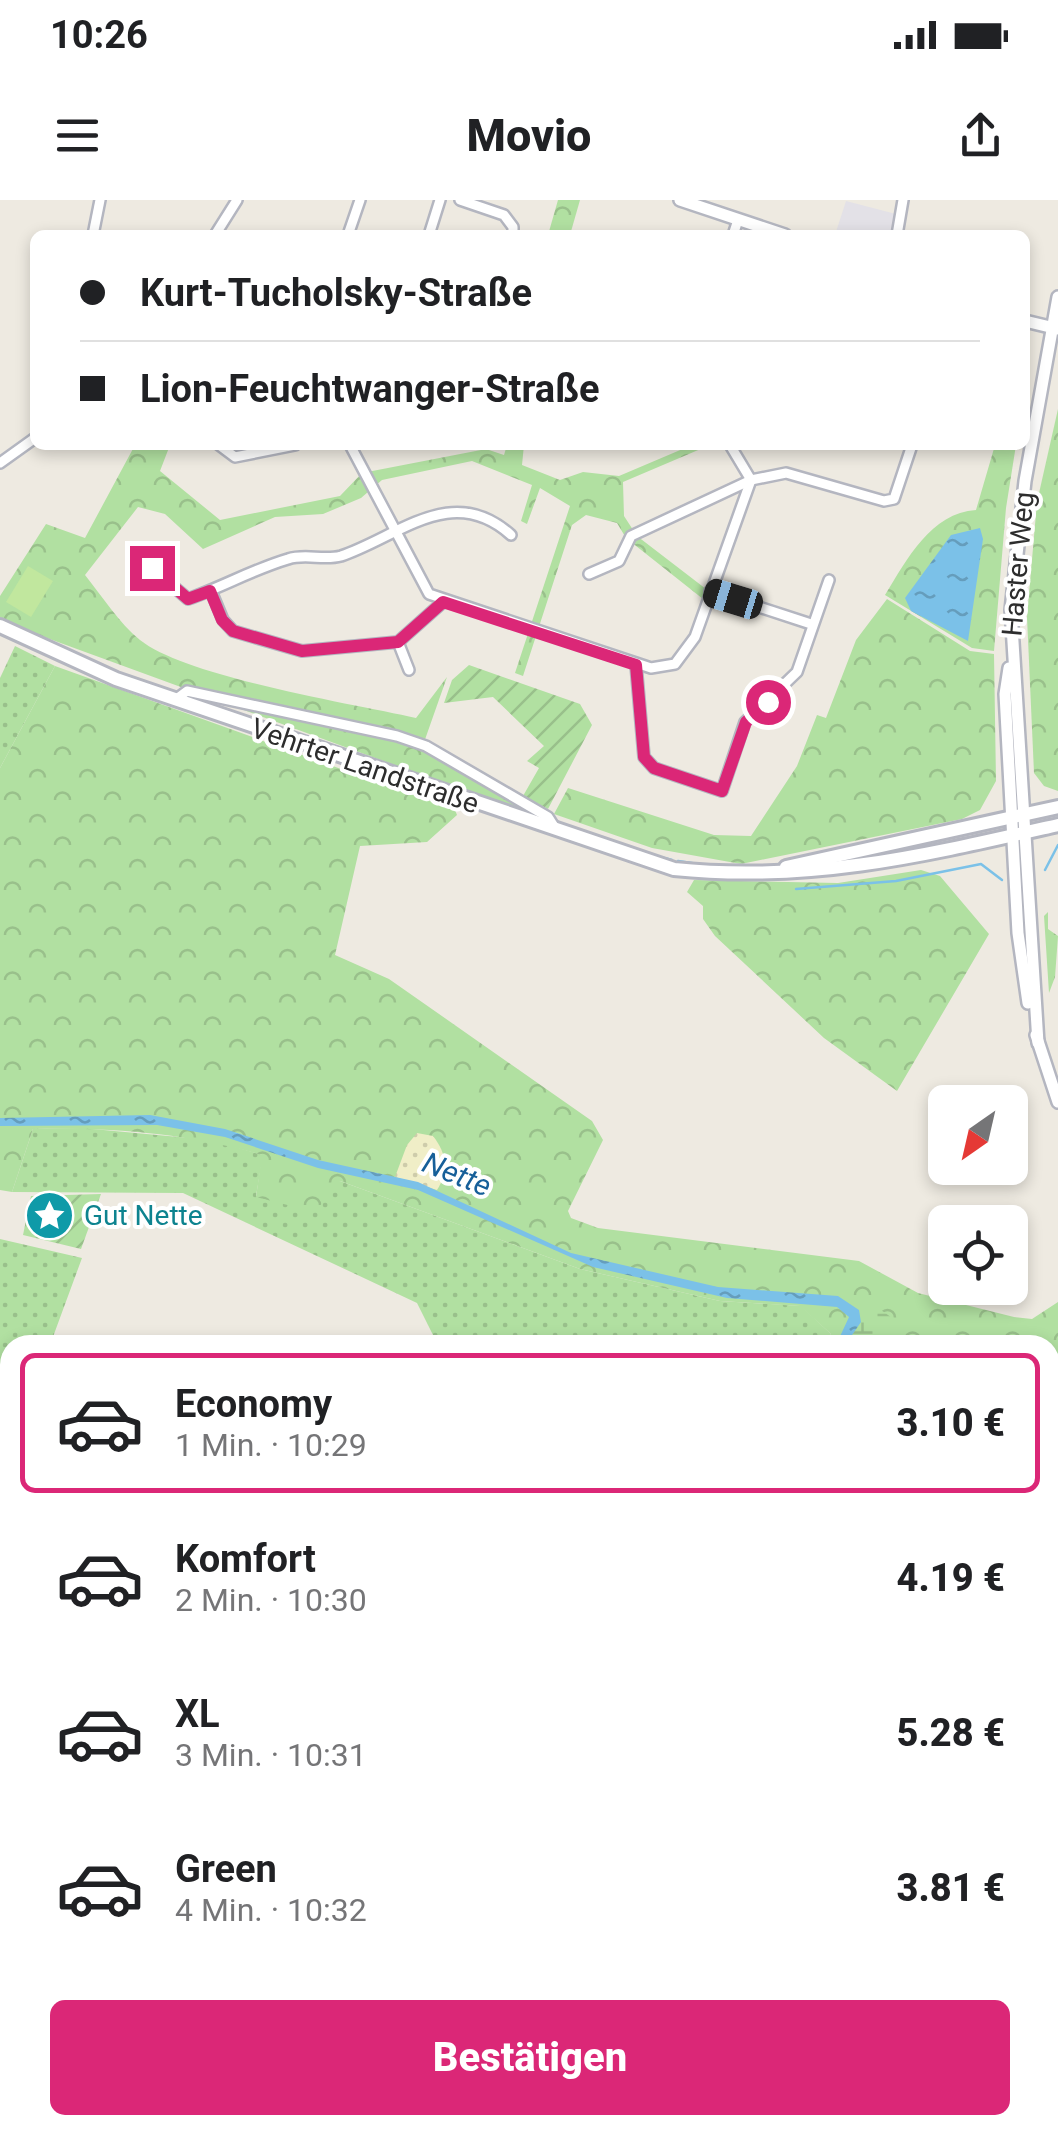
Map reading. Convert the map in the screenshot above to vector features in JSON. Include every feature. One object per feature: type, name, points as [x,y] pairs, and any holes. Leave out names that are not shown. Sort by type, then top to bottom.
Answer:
[{"type":"main road","name":"Vehrter Landstraße","points":[[0,626],[78,665],[175,700],[674,869],[759,873],[844,870],[1058,825]]},
{"type":"main road","name":"Vehrter Landstraße","points":[[759,873],[1058,807]]},
{"type":"street","points":[[93,230],[100,200]]},
{"type":"street","points":[[218,230],[237,200]]},
{"type":"street","points":[[350,230],[360,200]]},
{"type":"street","points":[[430,230],[440,200]]},
{"type":"street","points":[[460,200],[504,214],[513,230]]},
{"type":"street","points":[[680,200],[769,230]]},
{"type":"street","points":[[898,230],[903,200]]},
{"type":"street","points":[[735,230],[738,220]]},
{"type":"street","name":"Haster Weg","points":[[1058,297],[1016,548],[1012,654],[1005,694],[1020,833],[1018,933],[1038,1043],[1058,1102]]},
{"type":"street","points":[[1030,322],[1055,328]]},
{"type":"street","points":[[0,462],[30,441]]},
{"type":"street","points":[[226,450],[235,457],[270,450]]},
{"type":"street","points":[[353,450],[429,594],[443,602],[636,665],[664,667],[686,655],[751,480]]},
{"type":"street","points":[[733,450],[751,480]]},
{"type":"street","points":[[589,574],[620,561],[631,536],[751,480],[786,474],[884,502],[894,499],[911,450]]},
{"type":"street","points":[[152,568],[188,599],[289,558],[342,555],[394,528],[461,511],[501,526],[511,535]]},
{"type":"street","points":[[636,665],[644,757],[654,768],[722,791],[746,722],[792,682],[829,580]]},
{"type":"street","points":[[210,591],[222,620],[233,631],[302,651],[398,642],[443,602]]},
{"type":"street","points":[[710,592],[811,624]]},
{"type":"street","points":[[398,642],[409,670]]},
{"type":"street","name":"Vehrter Landstraße","points":[[175,700],[187,691],[352,725],[426,746],[548,817],[554,831]]},
{"type":"shaded area","points":[[846,201],[896,214],[893,230],[837,230]]},
{"type":"green space","points":[[558,200],[580,200],[571,230],[549,230]]},
{"type":"green space","points":[[1058,409],[1058,791],[1044,786],[1034,773],[1027,617],[1037,502]]},
{"type":"green space","points":[[132,450],[168,450],[160,471],[220,520],[340,496],[362,473],[481,450],[504,455],[506,450],[524,450],[522,465],[560,480],[583,472],[619,476],[680,450],[698,450],[623,482],[624,516],[637,536],[706,589],[703,599],[626,538],[617,523],[586,515],[572,525],[523,676],[515,673],[570,506],[540,488],[527,524],[521,521],[532,485],[472,461],[382,480],[361,498],[323,514],[275,517],[203,549],[165,514],[138,507],[85,575],[140,640],[162,653],[231,677],[416,718],[447,677],[422,748],[542,819],[25,630],[0,617],[0,596],[46,524],[85,538]]},
{"type":"green space","points":[[994,450],[1015,450],[1006,508],[994,651],[972,648],[885,595],[933,529],[946,519],[976,510]]},
{"type":"green space","points":[[28,566],[53,581],[31,617],[6,602]]},
{"type":"green space","points":[[887,599],[970,651],[994,654],[996,781],[980,810],[962,819],[741,864],[652,848],[554,814],[568,788],[714,835],[751,836],[797,766],[817,715],[826,718],[856,640]]},
{"type":"green space","points":[[15,646],[55,666],[0,768],[0,678]]},
{"type":"green space","points":[[469,665],[580,704],[592,725],[548,809],[523,796],[539,768],[527,761],[544,746],[493,697],[444,703],[452,680]]},
{"type":"green space","points":[[55,666],[455,810],[457,815],[427,842],[360,846],[335,955],[389,979],[592,1121],[603,1140],[568,1211],[571,1218],[598,1228],[859,1261],[928,1296],[928,1305],[966,1305],[1032,1319],[1058,1302],[1058,1335],[831,1335],[800,1306],[720,1301],[580,1269],[340,1181],[315,1212],[256,1197],[262,1155],[177,1137],[91,1129],[33,1129],[12,1192],[0,1190],[0,768]]},
{"type":"green space","points":[[921,870],[940,876],[989,934],[897,1091],[824,1038],[715,936],[703,919],[703,906],[687,892],[694,880],[838,883]]},
{"type":"green space","points":[[1048,912],[1048,929],[1058,936],[1055,977],[1049,993],[1044,916]]},
{"type":"green space","points":[[82,1128],[211,1140],[263,1155],[256,1196],[340,1181],[580,1269],[720,1301],[801,1306],[831,1334],[433,1335],[417,1303],[183,1193],[12,1192],[33,1129]]},
{"type":"green space","points":[[101,1194],[81,1249],[23,1235],[31,1196]]},
{"type":"green space","points":[[0,1239],[82,1258],[54,1335],[0,1335]]},
{"type":"green space","points":[[850,1300],[884,1312],[901,1327],[901,1335],[852,1335],[860,1322],[859,1310]]},
{"type":"sand","points":[[417,1133],[433,1136],[444,1156],[445,1169],[437,1190],[395,1177],[407,1145]]},
{"type":"water","points":[[980,528],[983,539],[968,641],[911,611],[905,598],[951,535]]},
{"type":"water","points":[[150,1115],[225,1129],[318,1160],[418,1182],[571,1253],[718,1287],[838,1296],[859,1310],[861,1322],[852,1335],[841,1335],[849,1317],[837,1307],[727,1298],[593,1267],[418,1190],[318,1168],[225,1137],[157,1125],[0,1126],[0,1118]]},
{"type":"waterway","points":[[1045,870],[1058,845]]},
{"type":"waterway","points":[[652,855],[672,860]]},
{"type":"waterway","points":[[678,861],[705,865]]},
{"type":"waterway","points":[[796,889],[896,881],[981,864],[1002,880]]},
{"type":"place","name":"Gut Nette","points":[[49,1215]]},
{"type":"route","points":[[152,568],[176,593],[188,599],[210,591],[222,620],[233,631],[302,651],[337,651],[388,640],[398,642],[443,602],[636,665],[644,757],[654,768],[722,791],[746,722],[768,702]]},
{"type":"water label","name":"Nette","points":[[457,1174]]}]
